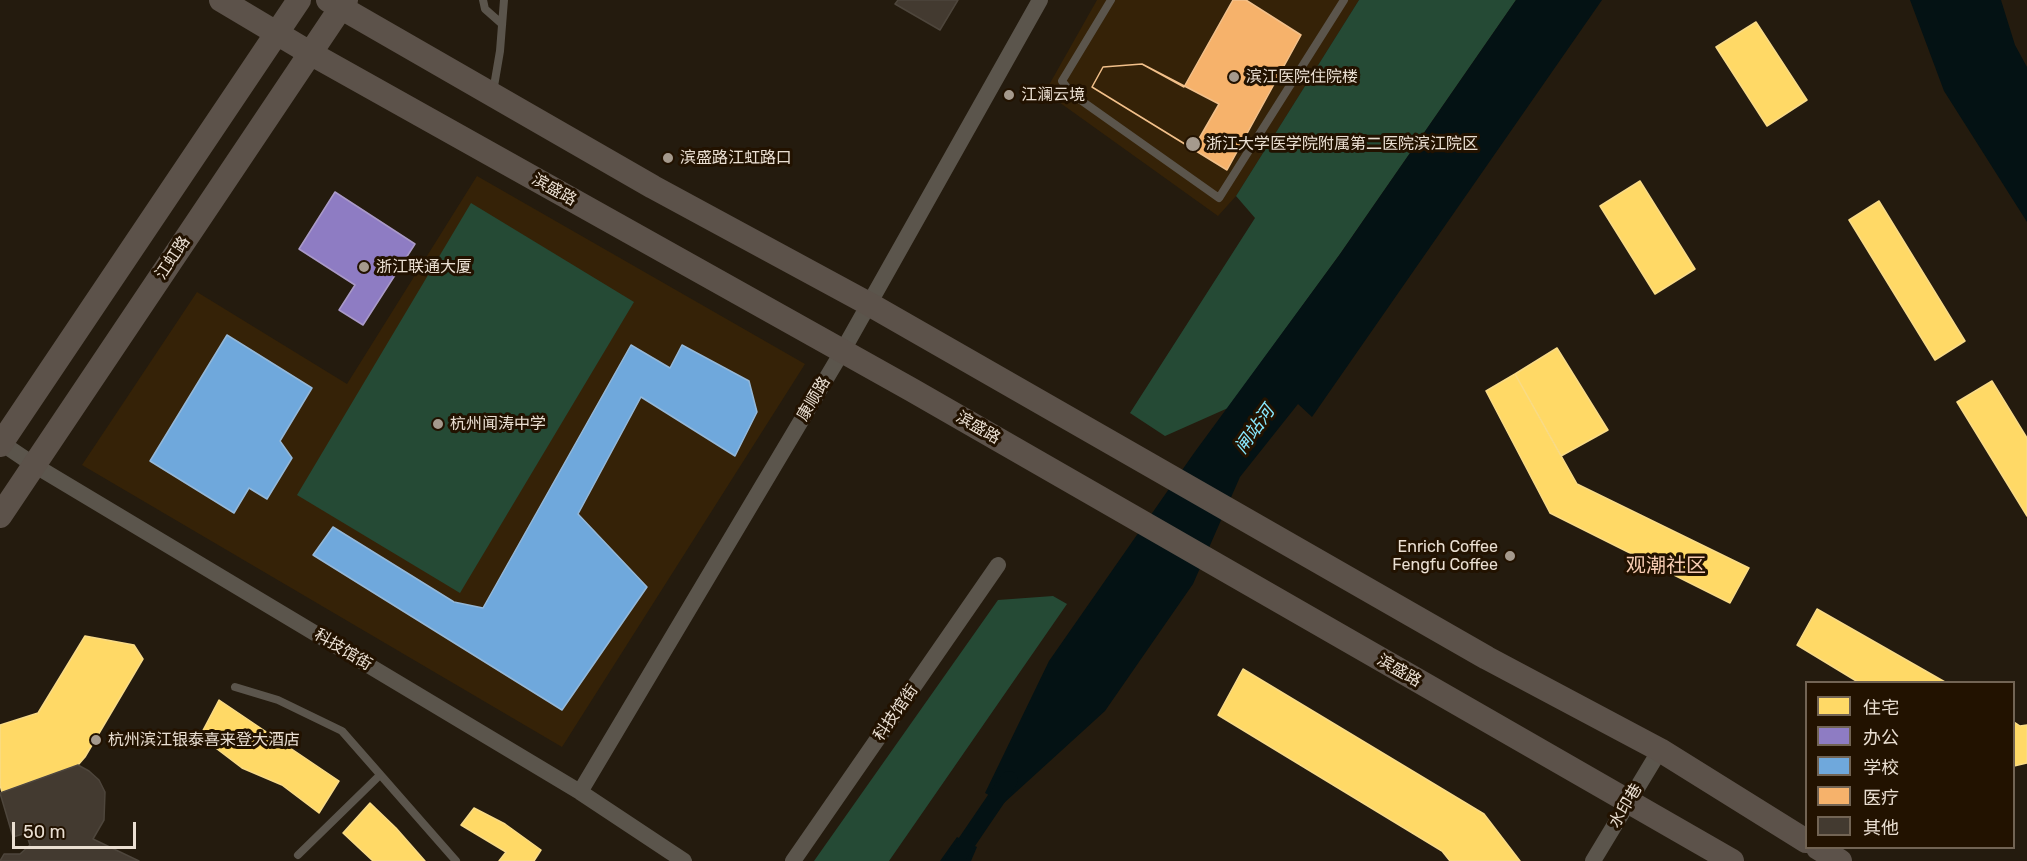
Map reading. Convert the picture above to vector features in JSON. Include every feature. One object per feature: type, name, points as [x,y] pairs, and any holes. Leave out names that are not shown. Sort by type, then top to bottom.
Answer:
[{"type":"main road","name":"滨盛路","points":[[221,0],[310,53],[912,390],[1732,861]]},
{"type":"main road","points":[[0,443],[299,0]]},
{"type":"main road","points":[[338,2],[653,187],[869,304],[1487,658],[1660,750],[1805,840]]},
{"type":"main road","name":"江虹路","points":[[0,516],[310,53],[338,2]]},
{"type":"main road","points":[[1820,849],[1840,861]]},
{"type":"street","name":"康顺路","points":[[580,792],[842,352],[1040,0]]},
{"type":"street","name":"科技馆街","points":[[0,443],[580,792],[684,861]]},
{"type":"street","name":"科技馆街","points":[[794,861],[998,565]]},
{"type":"street","name":"水印巷","points":[[1593,861],[1660,750]]},
{"type":"lane","points":[[483,0],[485,9],[502,24]]},
{"type":"lane","points":[[493,95],[500,51],[504,0]]},
{"type":"lane","points":[[1112,0],[1062,81],[1072,94],[1219,198],[1344,0]]},
{"type":"lane","points":[[235,687],[278,700],[342,731],[456,861]]},
{"type":"lane","points":[[298,855],[380,775]]},
{"type":"shaded area","name":"浙江大学医学院附属第二医院滨江院区","points":[[1097,0],[1359,0],[1236,196],[1218,216],[1045,92]]},
{"type":"shaded area","name":"杭州闻涛中学","points":[[477,176],[805,364],[562,747],[82,465],[197,292],[347,384]]},
{"type":"green space","points":[[1359,0],[1516,0],[1340,254],[1228,408],[1165,436],[1130,413],[1255,218],[1236,196]]},
{"type":"green space","points":[[471,203],[634,302],[460,593],[297,495]]},
{"type":"green space","points":[[1053,596],[1067,604],[889,861],[814,861],[998,600]]},
{"type":"water","points":[[1516,0],[1602,0],[1312,417],[1298,404],[1240,477],[1193,584],[1105,711],[1004,803],[985,793],[1049,661],[1194,453],[1340,254]]},
{"type":"water","points":[[1910,0],[2001,0],[2015,45],[2027,67],[2027,222],[1944,91]]},
{"type":"water","points":[[957,837],[977,847],[971,861],[940,861]]},
{"type":"building: 住宅","points":[[1756,22],[1807,100],[1767,126],[1716,47]]},
{"type":"building: 住宅","points":[[1640,181],[1695,269],[1655,294],[1600,206]]},
{"type":"building: 住宅","points":[[1879,201],[1965,341],[1935,360],[1849,220]]},
{"type":"building: 住宅","points":[[1557,348],[1608,430],[1561,456],[1515,374]]},
{"type":"building: 住宅","points":[[1515,374],[1577,484],[1749,568],[1730,603],[1550,513],[1486,391]]},
{"type":"building: 住宅","points":[[1992,381],[2027,438],[2027,516],[1957,402]]},
{"type":"building: 住宅","points":[[1817,609],[1943,681],[1856,681],[1797,645]]},
{"type":"building: 住宅","points":[[85,636],[134,645],[143,659],[78,765],[2,792],[0,725],[38,713]]},
{"type":"building: 住宅","points":[[1243,669],[1484,814],[1520,861],[1450,861],[1442,851],[1218,715]]},
{"type":"building: 住宅","points":[[219,700],[339,781],[319,813],[282,785],[242,768],[200,736]]},
{"type":"building: 住宅","points":[[2015,723],[2020,726],[2027,725],[2027,763],[2015,766]]},
{"type":"building: 住宅","points":[[370,803],[425,861],[373,861],[343,833]]},
{"type":"building: 住宅","points":[[474,808],[505,824],[541,850],[534,861],[499,861],[506,852],[461,825]]},
{"type":"building: 办公","name":"浙江联通大厦","points":[[335,192],[415,244],[363,325],[339,310],[355,285],[299,249]]},
{"type":"building: 学校","points":[[227,335],[312,388],[280,441],[292,458],[267,499],[249,488],[234,513],[150,461]]},
{"type":"building: 学校","points":[[631,345],[670,368],[682,345],[749,381],[757,412],[735,456],[641,397],[578,514],[647,587],[562,710],[313,555],[333,527],[454,602],[483,608]]},
{"type":"building: 医疗","name":"滨江医院住院楼","points":[[1233,0],[1246,0],[1301,35],[1227,170],[1092,87],[1103,67],[1142,64],[1184,87]]},
{"type":"building: 医疗","name":"滨江医院住院楼","points":[[1142,64],[1219,104],[1193,149],[1092,87],[1103,67]]},
{"type":"building: 其他","points":[[898,0],[958,0],[940,30],[895,4]]},
{"type":"building: 其他","points":[[78,765],[99,780],[105,792],[104,820],[93,839],[139,861],[0,861],[4,854],[20,854],[30,845],[26,833],[13,837],[0,793]]},
{"type":"waterway","name":"闸站河","points":[[954,861],[1009,780]]},
{"type":"place","name":"滨江医院住院楼","points":[[1234,77]]},
{"type":"place","name":"江澜云境","points":[[1009,95]]},
{"type":"place","name":"浙江大学医学院附属第二医院滨江院区","points":[[1193,144]]},
{"type":"place","name":"滨盛路江虹路口","points":[[668,158]]},
{"type":"place","name":"浙江联通大厦","points":[[364,267]]},
{"type":"place","name":"杭州闻涛中学","points":[[438,424]]},
{"type":"place","name":"Enrich Coffee Fengfu Coffee","points":[[1510,556]]},
{"type":"place","name":"杭州滨江银泰喜来登大酒店","points":[[96,740]]},
{"type":"district","name":"观潮社区","points":[[1666,566]]}]
